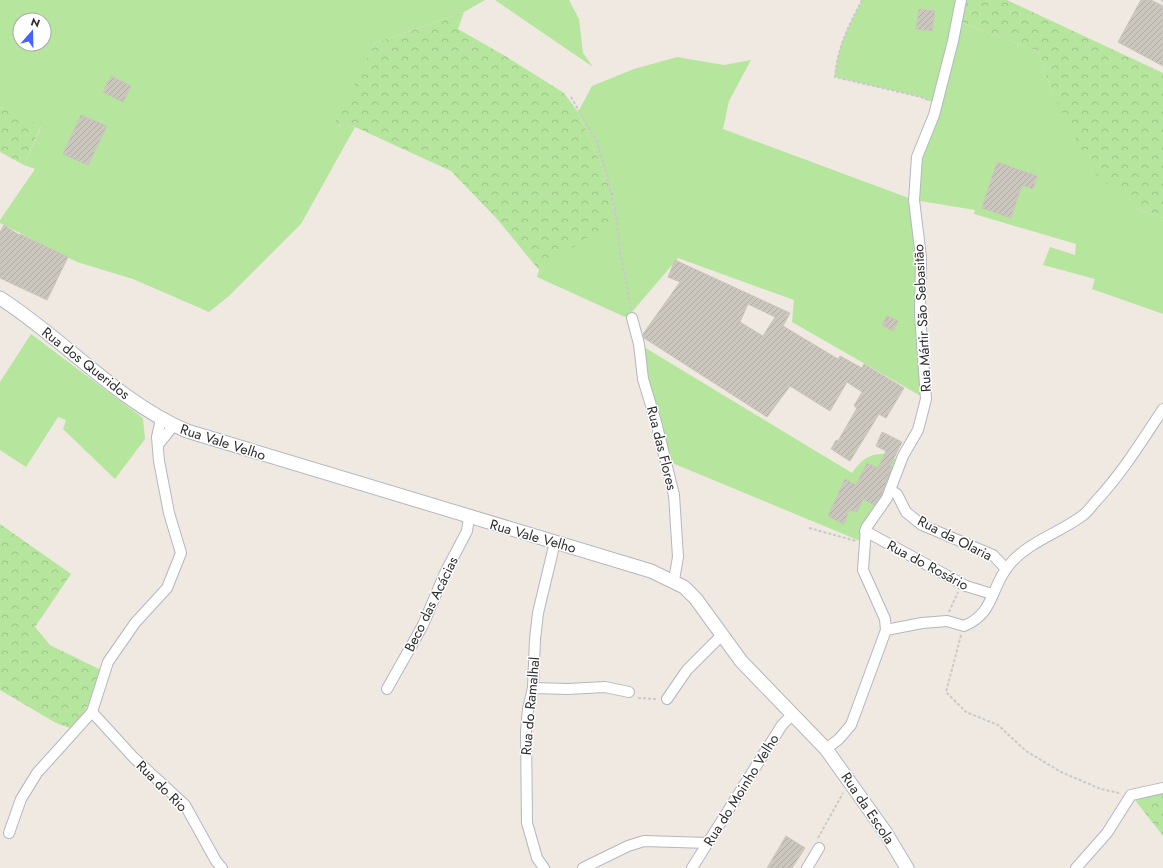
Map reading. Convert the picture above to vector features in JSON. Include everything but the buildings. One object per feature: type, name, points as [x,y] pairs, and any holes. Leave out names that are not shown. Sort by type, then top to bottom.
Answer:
[{"type":"street","name":"Rua Mártir São Sebasitão","points":[[886,630],[885,619],[863,570],[864,544],[866,528],[886,498],[903,456],[918,430],[926,399],[920,314],[921,257],[914,200],[918,157],[936,104],[953,41],[961,0]]},
{"type":"street","name":"Rua dos Queridos","points":[[0,298],[33,321],[134,401],[161,419],[174,425]]},
{"type":"street","name":"Rua das Flores","points":[[632,318],[638,344],[643,379],[656,422],[674,495],[678,557],[674,580]]},
{"type":"street","points":[[826,749],[839,739],[851,725],[886,630],[922,623],[947,621],[964,626],[976,621],[988,608],[995,586],[1010,564],[1037,542],[1082,515],[1108,488],[1163,409]]},
{"type":"street","points":[[8,833],[21,799],[37,773],[92,712],[108,662],[135,623],[167,588],[181,553],[169,513],[159,461],[158,428],[161,419]]},
{"type":"street","points":[[158,445],[174,425]]},
{"type":"street","name":"Rua Vale Velho","points":[[174,425],[212,440],[651,571],[674,580],[684,586],[696,599],[721,636],[741,661],[826,749]]},
{"type":"street","name":"Rua da Olaria","points":[[890,490],[897,494],[906,512],[922,525],[993,555],[1006,569]]},
{"type":"street","name":"Beco das Acácias","points":[[387,689],[423,625],[445,573],[467,531],[470,517]]},
{"type":"street","name":"Rua do Rosário","points":[[866,531],[962,584],[992,594]]},
{"type":"street","name":"Rua do Ramalhal","points":[[544,868],[538,858],[527,823],[526,731],[528,709],[533,688],[535,639],[538,613],[555,542]]},
{"type":"street","points":[[667,699],[688,670],[721,636]]},
{"type":"street","points":[[533,688],[568,689],[605,687],[629,692]]},
{"type":"street","name":"Rua do Rio","points":[[92,712],[134,758],[185,805],[216,861],[222,868]]},
{"type":"street","name":"Rua do Moinho Velho","points":[[692,868],[782,725],[793,714]]},
{"type":"street","name":"Rua da Escola","points":[[826,749],[852,785],[907,868]]},
{"type":"street","points":[[1076,868],[1107,833],[1131,795],[1163,788]]},
{"type":"street","points":[[583,868],[628,846],[644,841],[708,843]]},
{"type":"street","points":[[807,868],[819,848]]},
{"type":"path","points":[[862,0],[842,39],[837,59],[835,77],[921,97],[936,104]]},
{"type":"path","points":[[571,97],[598,142],[616,216],[620,250],[632,318]]},
{"type":"path","points":[[809,528],[864,544]]},
{"type":"path","points":[[947,621],[951,603],[962,584]]},
{"type":"path","points":[[964,626],[946,692],[966,712],[998,725],[1026,751],[1061,772],[1101,790],[1131,795]]},
{"type":"path","points":[[629,692],[637,698],[667,699]]},
{"type":"path","points":[[819,848],[818,838],[844,791],[852,785]]},
{"type":"green space","points":[[0,0],[485,0],[464,12],[375,43],[335,125],[355,127],[301,224],[229,296],[209,312],[133,279],[77,262],[0,223],[0,220],[35,169],[24,165],[41,127],[0,107]]},
{"type":"green space","points":[[495,0],[569,0],[579,19],[583,53],[593,67]]},
{"type":"green space","points":[[862,0],[961,0],[957,21],[1038,51],[1053,95],[1137,209],[1163,218],[1163,314],[1092,289],[1095,279],[1043,265],[1050,247],[1075,255],[1076,244],[974,214],[975,210],[914,200],[917,157],[936,104],[921,97],[835,77],[841,46]]},
{"type":"green space","points":[[961,0],[1007,0],[1163,73],[1163,218],[1137,209],[1094,173],[1053,95],[1038,51],[957,21]]},
{"type":"green space","points":[[464,12],[458,29],[507,57],[564,93],[578,112],[613,193],[612,222],[539,270],[498,220],[451,171],[355,127],[334,125],[375,43]]},
{"type":"green space","points":[[677,57],[724,65],[751,60],[729,101],[723,129],[914,200],[926,399],[792,322],[794,300],[678,258],[632,312],[625,317],[537,277],[539,270],[612,221],[613,193],[578,112],[592,86],[634,69]]},
{"type":"green space","points":[[0,107],[41,126],[24,165],[0,152]]},
{"type":"green space","points":[[31,334],[143,418],[145,439],[115,479],[63,429],[66,420],[58,417],[26,467],[0,450],[0,382]]},
{"type":"green space","points":[[639,344],[852,473],[861,462],[873,455],[883,454],[901,462],[866,528],[865,543],[665,460]]},
{"type":"green space","points":[[0,524],[71,574],[35,627],[50,645],[105,672],[75,730],[56,723],[0,690]]},
{"type":"green space","points":[[1163,788],[1163,836],[1131,795]]}]
